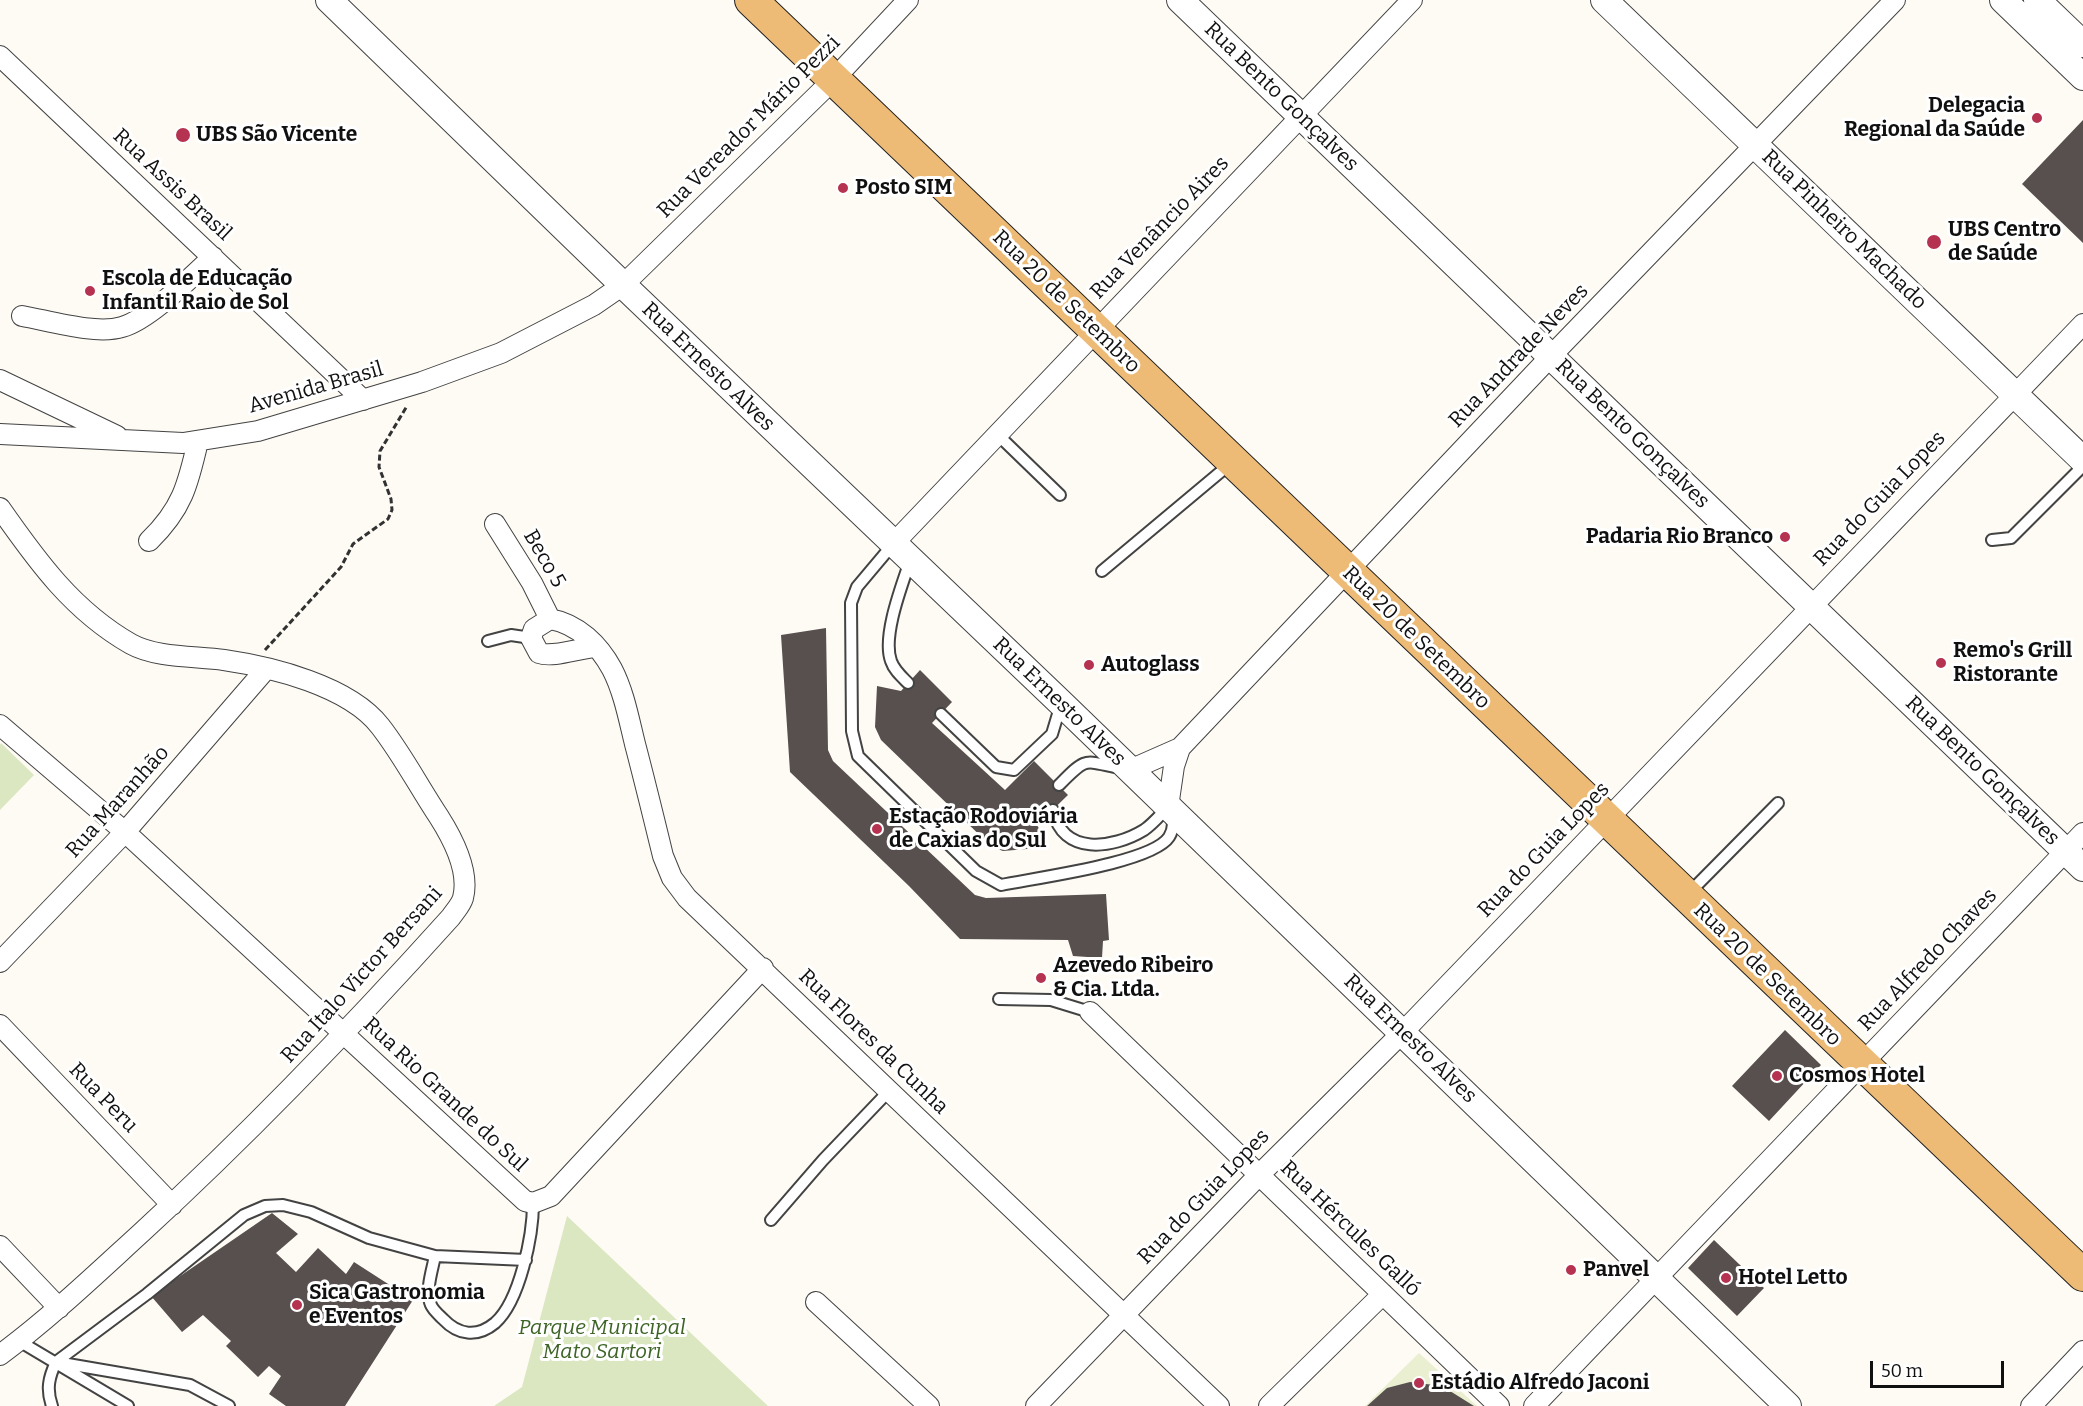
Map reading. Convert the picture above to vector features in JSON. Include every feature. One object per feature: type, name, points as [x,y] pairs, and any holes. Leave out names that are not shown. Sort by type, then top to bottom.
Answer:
[{"type":"main road","name":"Rua 20 de Setembro","points":[[751,0],[1685,897],[2083,1275]]},
{"type":"street","name":"Rua Ernesto Alves","points":[[329,0],[623,285],[1403,1032],[1788,1406]]},
{"type":"street","name":"Rua Vereador Mário Pezzi","points":[[623,285],[834,79],[908,0]]},
{"type":"street","name":"Rua Bento Gonçalves","points":[[1180,0],[1811,607],[2077,850]]},
{"type":"street","name":"Rua Venâncio Aires","points":[[902,552],[998,435],[1412,0]]},
{"type":"street","name":"Rua Pinheiro Machado","points":[[1604,0],[2083,460]]},
{"type":"street","name":"Rua Andrade Neves","points":[[1130,770],[1180,748],[1551,356],[1895,0]]},
{"type":"street","points":[[2003,0],[2033,7],[2083,44]]},
{"type":"street","points":[[2033,7],[2081,72]]},
{"type":"street","name":"Rua Assis Brasil","points":[[0,56],[363,400]]},
{"type":"street","points":[[22,316],[98,329],[123,327],[159,305],[213,257]]},
{"type":"street","name":"Avenida Brasil","points":[[0,434],[127,441],[198,441],[258,431],[422,382],[501,353],[594,305],[623,285]]},
{"type":"street","name":"Rua do Guia Lopes","points":[[1036,1406],[1259,1175],[1403,1032],[2083,324]]},
{"type":"street","points":[[0,380],[127,441]]},
{"type":"street","points":[[149,541],[170,519],[182,500],[188,485],[198,441]]},
{"type":"street","name":"Rua Italo Victor Bersani","points":[[0,508],[67,597],[99,623],[133,645],[192,659],[259,667],[339,694],[360,706],[380,725],[446,828],[462,869],[464,887],[462,900],[451,917],[346,1034],[172,1205],[59,1308],[0,1355]]},
{"type":"street","name":"Beco 5","points":[[495,524],[532,583],[550,619]]},
{"type":"street","points":[[550,619],[534,629],[531,638],[539,653],[545,655],[576,648],[596,647]]},
{"type":"street","name":"Rua Flores da Cunha","points":[[550,619],[567,622],[596,647],[612,670],[627,712],[663,856],[672,878],[687,898],[763,968],[888,1092],[1219,1406]]},
{"type":"street","name":"Rua Maranhão","points":[[0,962],[125,832],[259,667]]},
{"type":"street","name":"Rua Rio Grande do Sul","points":[[0,725],[125,832],[346,1034],[516,1196],[533,1203],[543,1201],[560,1187],[763,968]]},
{"type":"street","name":"Rua Andrade Neves","points":[[1168,807],[1174,766],[1180,748]]},
{"type":"street","name":"Rua Alfredo Chaves","points":[[1534,1406],[1861,1065],[2077,850]]},
{"type":"street","name":"Rua Hércules Galló","points":[[1090,1012],[1498,1406]]},
{"type":"street","name":"Rua Peru","points":[[0,1025],[172,1205]]},
{"type":"street","points":[[0,1246],[59,1308]]},
{"type":"street","points":[[1269,1406],[1383,1294]]},
{"type":"street","points":[[816,1302],[929,1406]]},
{"type":"street","points":[[2031,1406],[2083,1351]]},
{"type":"lane","points":[[998,435],[1060,495]]},
{"type":"lane","points":[[1102,571],[1232,462]]},
{"type":"lane","points":[[1992,540],[2011,538],[2083,466]]},
{"type":"lane","points":[[902,552],[898,597],[888,648],[897,672],[908,683]]},
{"type":"lane","points":[[902,552],[856,586],[851,603],[852,731],[858,756],[976,871],[1001,885],[1134,858],[1159,846],[1168,839],[1173,829],[1168,807],[1143,831],[1091,846],[1079,843],[1062,830],[1055,821],[1053,810]]},
{"type":"lane","points":[[488,641],[511,635],[531,638]]},
{"type":"lane","points":[[941,714],[996,766],[1014,770],[1022,766],[1052,734],[1061,703]]},
{"type":"lane","points":[[1059,785],[1087,761],[1130,770]]},
{"type":"lane","points":[[1685,897],[1778,803]]},
{"type":"lane","points":[[999,999],[1051,1000],[1090,1012]]},
{"type":"lane","points":[[771,1220],[823,1160],[888,1092]]},
{"type":"lane","points":[[435,1256],[428,1291],[431,1307],[453,1329],[468,1334],[494,1324],[504,1312],[526,1260],[531,1238],[533,1203]]},
{"type":"lane","points":[[52,1406],[48,1396],[49,1378],[56,1362],[147,1294],[244,1215],[265,1206],[283,1205],[311,1212],[369,1238],[435,1256],[526,1260]]},
{"type":"lane","points":[[19,1341],[128,1406]]},
{"type":"lane","points":[[56,1362],[190,1385],[229,1406]]},
{"type":"path","points":[[259,667],[340,567],[353,544],[388,519],[392,510],[391,498],[379,467],[380,451],[422,382]]},
{"type":"green space","points":[[1,743],[34,775],[0,810],[0,745]]},
{"type":"green space","name":"Parque Municipal Mato Sartori","points":[[567,1216],[768,1406],[494,1406],[522,1387]]},
{"type":"green space","name":"Estádio Alfredo Jaconi","points":[[1419,1353],[1477,1406],[1365,1406]]},
{"type":"building","points":[[2083,120],[2083,243],[2022,184]]},
{"type":"building","name":"Estação Rodoviária de Caxias do Sul","points":[[826,628],[828,750],[833,761],[975,895],[986,898],[1106,894],[1109,940],[1103,941],[1102,958],[1073,956],[1068,940],[960,939],[909,886],[790,772],[781,635]]},
{"type":"building","name":"Estação Rodoviária de Caxias do Sul","points":[[920,670],[952,702],[932,723],[1005,790],[1034,761],[1068,795],[1037,825],[1042,834],[1027,849],[1003,851],[992,847],[881,740],[875,727],[877,686],[901,691]]},
{"type":"building","name":"Cosmos Hotel","points":[[1785,1030],[1821,1065],[1769,1121],[1732,1086]]},
{"type":"building","points":[[272,1213],[298,1234],[276,1253],[296,1272],[318,1248],[346,1274],[354,1262],[413,1300],[345,1406],[286,1406],[269,1394],[281,1376],[269,1366],[258,1377],[226,1346],[231,1341],[203,1315],[182,1332],[151,1296]]},
{"type":"building","name":"Hotel Letto","points":[[1714,1240],[1764,1288],[1737,1316],[1688,1268]]},
{"type":"building","points":[[1410,1382],[1442,1386],[1474,1406],[1367,1406],[1387,1388]]},
{"type":"place","name":"Delegacia Regional da Saúde","points":[[2037,118]]},
{"type":"place","name":"UBS São Vicente","points":[[183,135]]},
{"type":"place","name":"Posto SIM","points":[[843,188]]},
{"type":"place","name":"UBS Centro de Saúde","points":[[1934,242]]},
{"type":"place","name":"Escola de Educação Infantil Raio de Sol","points":[[90,291]]},
{"type":"place","name":"Padaria Rio Branco","points":[[1785,537]]},
{"type":"place","name":"Remo's Grill Ristorante","points":[[1941,663]]},
{"type":"place","name":"Autoglass","points":[[1089,665]]},
{"type":"place","name":"Estação Rodoviária de Caxias do Sul","points":[[877,829]]},
{"type":"place","name":"Azevedo Ribeiro & Cia. Ltda.","points":[[1041,978]]},
{"type":"place","name":"Cosmos Hotel","points":[[1777,1076]]},
{"type":"place","name":"Panvel","points":[[1571,1270]]},
{"type":"place","name":"Hotel Letto","points":[[1726,1278]]},
{"type":"place","name":"Sica Gastronomia e Eventos","points":[[297,1305]]},
{"type":"place","name":"Estádio Alfredo Jaconi","points":[[1419,1383]]}]
